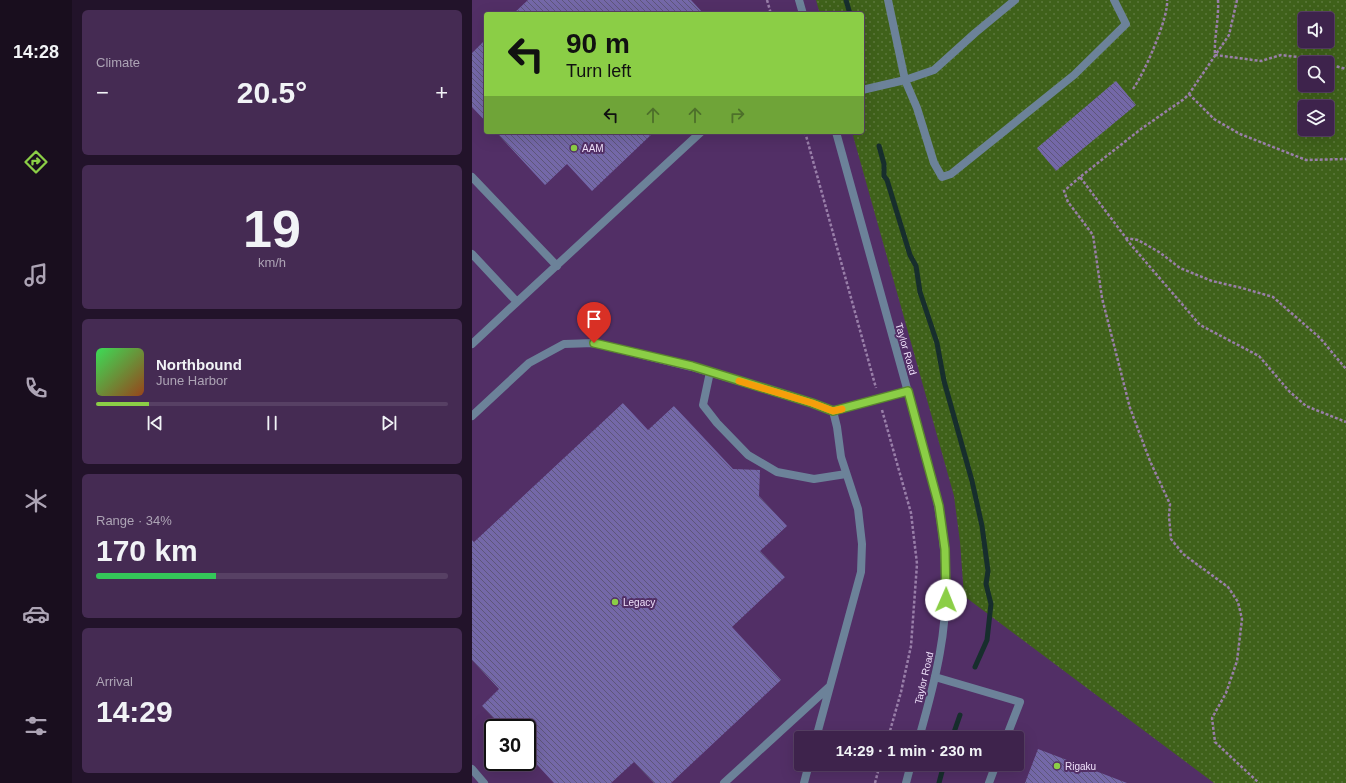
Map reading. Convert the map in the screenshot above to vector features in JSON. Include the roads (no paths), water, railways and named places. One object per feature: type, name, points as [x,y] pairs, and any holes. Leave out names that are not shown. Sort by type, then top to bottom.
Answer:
[{"type":"street","points":[[799,0],[802,12]]},
{"type":"street","points":[[888,0],[905,80],[917,108],[934,163],[942,177],[951,174],[1074,75],[1126,24],[1114,0]]},
{"type":"street","points":[[864,90],[905,80],[934,70],[1015,0]]},
{"type":"street","points":[[472,344],[699,134]]},
{"type":"street","name":"Taylor Road","points":[[837,134],[934,486],[944,542],[946,576],[945,612],[941,651],[921,731]]},
{"type":"street","points":[[472,177],[557,266]]},
{"type":"street","points":[[472,254],[517,302]]},
{"type":"street","points":[[472,416],[528,363],[564,344],[594,343],[710,372],[812,403],[833,411],[908,391]]},
{"type":"street","points":[[710,372],[703,405],[717,423],[748,455],[777,472],[814,479],[846,474]]},
{"type":"street","points":[[818,731],[861,572],[862,544],[858,509],[841,457],[833,411]]},
{"type":"street","points":[[935,677],[1020,702],[1009,731]]},
{"type":"street","points":[[724,783],[829,686]]},
{"type":"street","points":[[472,770],[484,783]]},
{"type":"street","points":[[804,783],[807,771]]},
{"type":"street","points":[[906,783],[909,771]]},
{"type":"street","points":[[989,783],[993,771]]},
{"type":"waterway","points":[[846,0],[849,12]]},
{"type":"waterway","points":[[879,146],[884,164],[884,176],[887,180],[910,255],[916,266],[920,292],[937,343],[944,381],[972,481],[982,526],[988,571],[986,584],[991,604],[987,640],[975,667]]},
{"type":"waterway","points":[[954,731],[960,715]]},
{"type":"waterway","points":[[939,783],[942,771]]},
{"type":"place","name":"AAM","points":[[574,148]]},
{"type":"place","name":"Legacy","points":[[615,602]]},
{"type":"place","name":"Rigaku","points":[[1057,766]]}]
